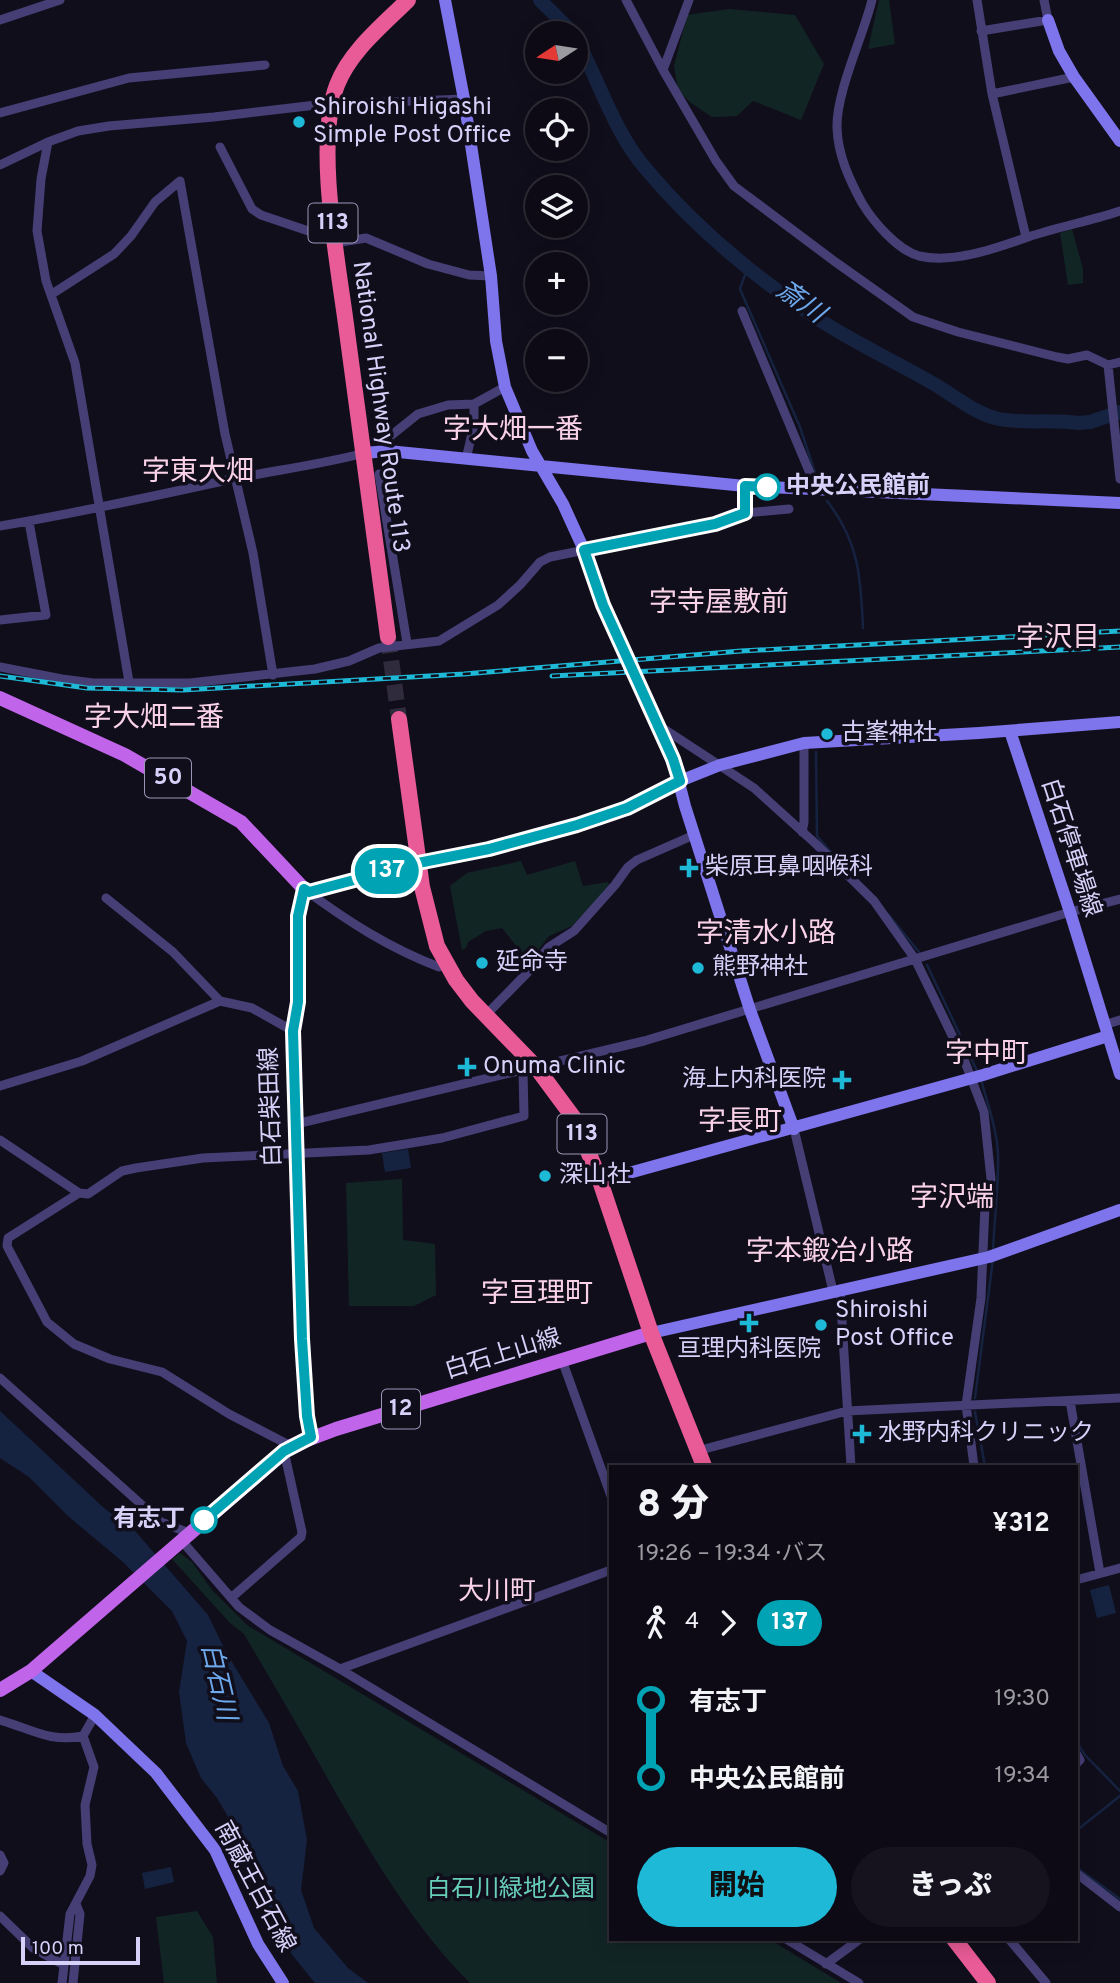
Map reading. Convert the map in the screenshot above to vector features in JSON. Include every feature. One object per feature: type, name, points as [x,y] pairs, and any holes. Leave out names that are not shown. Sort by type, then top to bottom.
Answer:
[{"type":"highway","name":"National Highway Route 113","points":[[388,637],[328,169],[331,104],[337,84],[354,57],[408,0]]},
{"type":"highway","name":"113","points":[[399,719],[418,863],[428,919],[437,946],[472,1001],[576,1121],[600,1181],[651,1333],[701,1459]]},
{"type":"highway","points":[[956,1941],[988,1983]]},
{"type":"main road","name":"50","points":[[3,695],[145,765],[242,822],[306,891]]},
{"type":"main road","name":"白石柴田線","points":[[306,891],[298,916],[298,1002],[293,1031],[302,1339],[311,1437]]},
{"type":"main road","name":"白石上山線","points":[[0,1689],[33,1669],[288,1448],[311,1437],[651,1333]]},
{"type":"street","points":[[0,20],[60,0]]},
{"type":"street","points":[[445,0],[464,99],[491,276],[496,341],[505,387],[540,466],[563,504],[584,550],[603,605],[673,759],[750,1010],[794,1129],[836,1290],[851,1465]]},
{"type":"street","points":[[626,0],[663,70],[716,161],[734,186],[834,261],[906,312],[958,332],[1010,347],[1068,359],[1087,355],[1108,365],[1120,362]]},
{"type":"street","points":[[663,70],[689,0]]},
{"type":"street","points":[[872,0],[839,106],[837,127],[844,167],[875,224],[908,252],[931,258],[955,257],[992,249],[1120,211]]},
{"type":"street","points":[[977,0],[992,94],[1026,237]]},
{"type":"street","points":[[1044,0],[1059,51],[1074,77],[1120,141]]},
{"type":"street","points":[[981,31],[1048,20]]},
{"type":"street","points":[[0,113],[130,78],[265,65]]},
{"type":"street","points":[[992,94],[1074,77]]},
{"type":"street","points":[[0,165],[78,131],[109,126],[331,104],[464,99]]},
{"type":"street","points":[[48,142],[41,179],[37,230],[46,281],[75,363],[129,682]]},
{"type":"street","points":[[220,147],[252,209],[261,215],[341,242],[366,238],[428,264],[469,275],[491,276]]},
{"type":"street","points":[[52,294],[114,254],[131,236],[155,202],[180,181],[222,421],[253,553],[273,675]]},
{"type":"street","points":[[742,311],[817,490]]},
{"type":"street","points":[[1108,365],[1120,478]]},
{"type":"street","points":[[388,438],[418,414],[448,405],[474,404],[505,387]]},
{"type":"street","points":[[466,459],[474,425],[474,404]]},
{"type":"street","points":[[0,526],[99,509],[234,478],[382,451],[745,486],[1120,503]]},
{"type":"street","points":[[379,474],[407,643]]},
{"type":"street","points":[[745,486],[745,513]]},
{"type":"street","points":[[0,667],[62,680],[93,683],[190,683],[273,675],[349,661],[379,648],[439,641],[498,606],[540,562],[550,557],[715,524],[745,513],[789,509]]},
{"type":"street","points":[[0,620],[46,615],[29,522]]},
{"type":"street","points":[[306,891],[418,863],[489,849],[577,825],[627,808],[680,781],[720,765],[803,743],[1120,722]]},
{"type":"street","points":[[658,725],[754,788],[874,901],[915,959],[976,1077],[984,1112],[991,1179],[985,1206],[990,1256],[966,1405],[974,1465]]},
{"type":"street","name":"白石停車場線","points":[[1010,731],[1120,1074]]},
{"type":"street","points":[[802,832],[803,743]]},
{"type":"street","points":[[485,1016],[549,947],[574,931],[628,867],[637,860],[695,835]]},
{"type":"street","points":[[306,891],[362,931],[439,967],[446,964]]},
{"type":"street","points":[[106,898],[173,952],[220,1001],[252,1008],[293,1031]]},
{"type":"street","points":[[296,1124],[644,1041],[1120,899]]},
{"type":"street","points":[[0,1086],[82,1061],[220,1001]]},
{"type":"street","points":[[600,1181],[976,1077],[1106,1031],[1120,1020]]},
{"type":"street","points":[[0,1140],[79,1193],[88,1194],[122,1171],[136,1168],[203,1158],[369,1150],[442,1138],[524,1116],[530,1068]]},
{"type":"street","points":[[79,1193],[8,1238],[7,1246],[47,1322],[74,1344],[110,1359],[162,1372],[288,1448],[301,1537],[231,1598]]},
{"type":"street","points":[[651,1333],[990,1256],[1120,1210]]},
{"type":"street","points":[[562,1360],[609,1490]]},
{"type":"street","points":[[0,1378],[161,1522],[184,1531],[181,1540],[239,1607],[270,1630],[340,1669],[609,1832]]},
{"type":"street","points":[[701,1459],[847,1411],[1120,1398]]},
{"type":"street","points":[[1070,1401],[1100,1573]]},
{"type":"street","points":[[1078,1579],[1120,1568]]},
{"type":"street","points":[[340,1669],[609,1571]]},
{"type":"street","name":"南蔵王白石線","points":[[33,1669],[95,1714],[156,1773],[209,1840],[222,1861],[258,1944],[284,1983]]},
{"type":"street","points":[[62,1983],[70,1914],[90,1876],[92,1865],[86,1837],[85,1805],[94,1767],[83,1736],[95,1714]]},
{"type":"street","points":[[0,1720],[49,1738],[65,1740],[83,1736]]},
{"type":"street","points":[[0,1855],[4,1863],[0,1871]]},
{"type":"street","points":[[1078,1874],[1120,1906]]},
{"type":"street","points":[[73,1983],[80,1914],[76,1904]]},
{"type":"street","points":[[0,1916],[33,1948],[64,1965]]},
{"type":"street","points":[[789,1941],[859,1983]]},
{"type":"street","points":[[826,1964],[857,1941]]},
{"type":"street","points":[[1011,1941],[1046,1983]]},
{"type":"green space","points":[[879,0],[889,0],[895,44],[868,49]]},
{"type":"green space","points":[[729,9],[795,15],[824,64],[801,120],[753,101],[737,116],[712,117],[678,90],[674,66],[687,15]]},
{"type":"green space","points":[[1072,229],[1083,269],[1083,283],[1068,285],[1060,233]]},
{"type":"green space","points":[[521,861],[527,875],[575,861],[583,886],[608,882],[610,887],[572,926],[549,936],[532,958],[525,957],[502,928],[486,931],[468,942],[462,950],[450,886],[467,873]]},
{"type":"green space","points":[[402,1179],[403,1240],[435,1244],[436,1295],[414,1306],[349,1306],[346,1183]]},
{"type":"green space","name":"白石川緑地公園","points":[[180,1553],[192,1562],[212,1590],[247,1625],[609,1842],[609,1941],[772,1941],[841,1983],[470,1983],[432,1940],[398,1894],[244,1634],[230,1623],[172,1559]]},
{"type":"green space","points":[[197,1911],[213,1937],[217,1983],[164,1983],[156,1917]]},
{"type":"water","points":[[408,1149],[411,1168],[385,1172],[382,1153]]},
{"type":"water","name":"白石川","points":[[0,1411],[104,1508],[136,1532],[208,1615],[226,1652],[269,1723],[283,1766],[298,1791],[307,1840],[301,1890],[314,1928],[348,1968],[368,1983],[315,1983],[293,1956],[271,1919],[247,1849],[217,1798],[201,1778],[186,1743],[179,1692],[187,1641],[172,1611],[124,1563],[68,1516],[29,1477],[0,1458]]},
{"type":"water","points":[[1109,1585],[1116,1613],[1097,1618],[1090,1590]]},
{"type":"water","points":[[171,1867],[174,1882],[145,1889],[142,1873]]},
{"type":"waterway","name":"斎川","points":[[540,0],[561,21]]},
{"type":"waterway","name":"斎川","points":[[588,64],[616,123],[646,169],[723,247],[809,313],[990,417],[1078,423],[1120,412]]},
{"type":"waterway","points":[[748,266],[740,289],[800,427],[817,479]]},
{"type":"waterway","points":[[827,501],[838,516],[852,546],[859,577],[863,628]]},
{"type":"waterway","points":[[816,752],[817,836],[836,858]]},
{"type":"waterway","points":[[888,914],[919,952]]},
{"type":"waterway","points":[[927,965],[978,1073]]},
{"type":"waterway","points":[[981,1079],[994,1126],[998,1154],[993,1252]]},
{"type":"waterway","points":[[975,1398],[993,1259]]},
{"type":"waterway","points":[[975,1412],[985,1465]]},
{"type":"waterway","points":[[1078,1744],[1120,1791]]},
{"type":"waterway","points":[[1078,1829],[1120,1796]]},
{"type":"waterway","points":[[1078,1868],[1120,1899]]},
{"type":"tunnel","points":[[388,637],[399,719]]},
{"type":"railway","points":[[0,676],[87,688],[183,690],[464,674],[741,651],[1120,631]]},
{"type":"railway","points":[[552,676],[1120,647]]},
{"type":"bus line","name":"137","points":[[204,1520],[284,1451],[311,1437],[307,1416],[298,1256],[293,1031],[298,1002],[298,916],[304,889],[309,892],[418,863],[536,838],[627,808],[680,781],[673,759],[603,605],[584,550],[715,524],[745,513],[745,486],[767,487]]},
{"type":"place","name":"Shiroishi Higashi Simple Post Office","points":[[299,122]]},
{"type":"place","name":"中央公民館前","points":[[767,487]]},
{"type":"place","name":"古峯神社","points":[[827,734]]},
{"type":"place","name":"柴原耳鼻咽喉科","points":[[689,868]]},
{"type":"place","name":"延命寺","points":[[482,963]]},
{"type":"place","name":"熊野神社","points":[[698,968]]},
{"type":"place","name":"Onuma Clinic","points":[[467,1067]]},
{"type":"place","name":"海上内科医院","points":[[842,1080]]},
{"type":"place","name":"深山社","points":[[545,1176]]},
{"type":"place","name":"亘理内科医院","points":[[749,1323]]},
{"type":"place","name":"Shiroishi Post Office","points":[[821,1325]]},
{"type":"place","name":"水野内科クリニック","points":[[862,1434]]},
{"type":"place","name":"有志丁","points":[[204,1520]]},
{"type":"district","name":"字大畑一番","points":[[513,431]]},
{"type":"district","name":"字東大畑","points":[[198,473]]},
{"type":"district","name":"字寺屋敷前","points":[[719,604]]},
{"type":"district","name":"字沢目","points":[[1058,639]]},
{"type":"district","name":"字大畑二番","points":[[154,719]]},
{"type":"district","name":"字清水小路","points":[[766,935]]},
{"type":"district","name":"字中町","points":[[987,1055]]},
{"type":"district","name":"字長町","points":[[740,1123]]},
{"type":"district","name":"字沢端","points":[[952,1199]]},
{"type":"district","name":"字本鍛冶小路","points":[[830,1253]]},
{"type":"district","name":"字亘理町","points":[[537,1295]]},
{"type":"district","name":"大川町","points":[[497,1592]]}]
